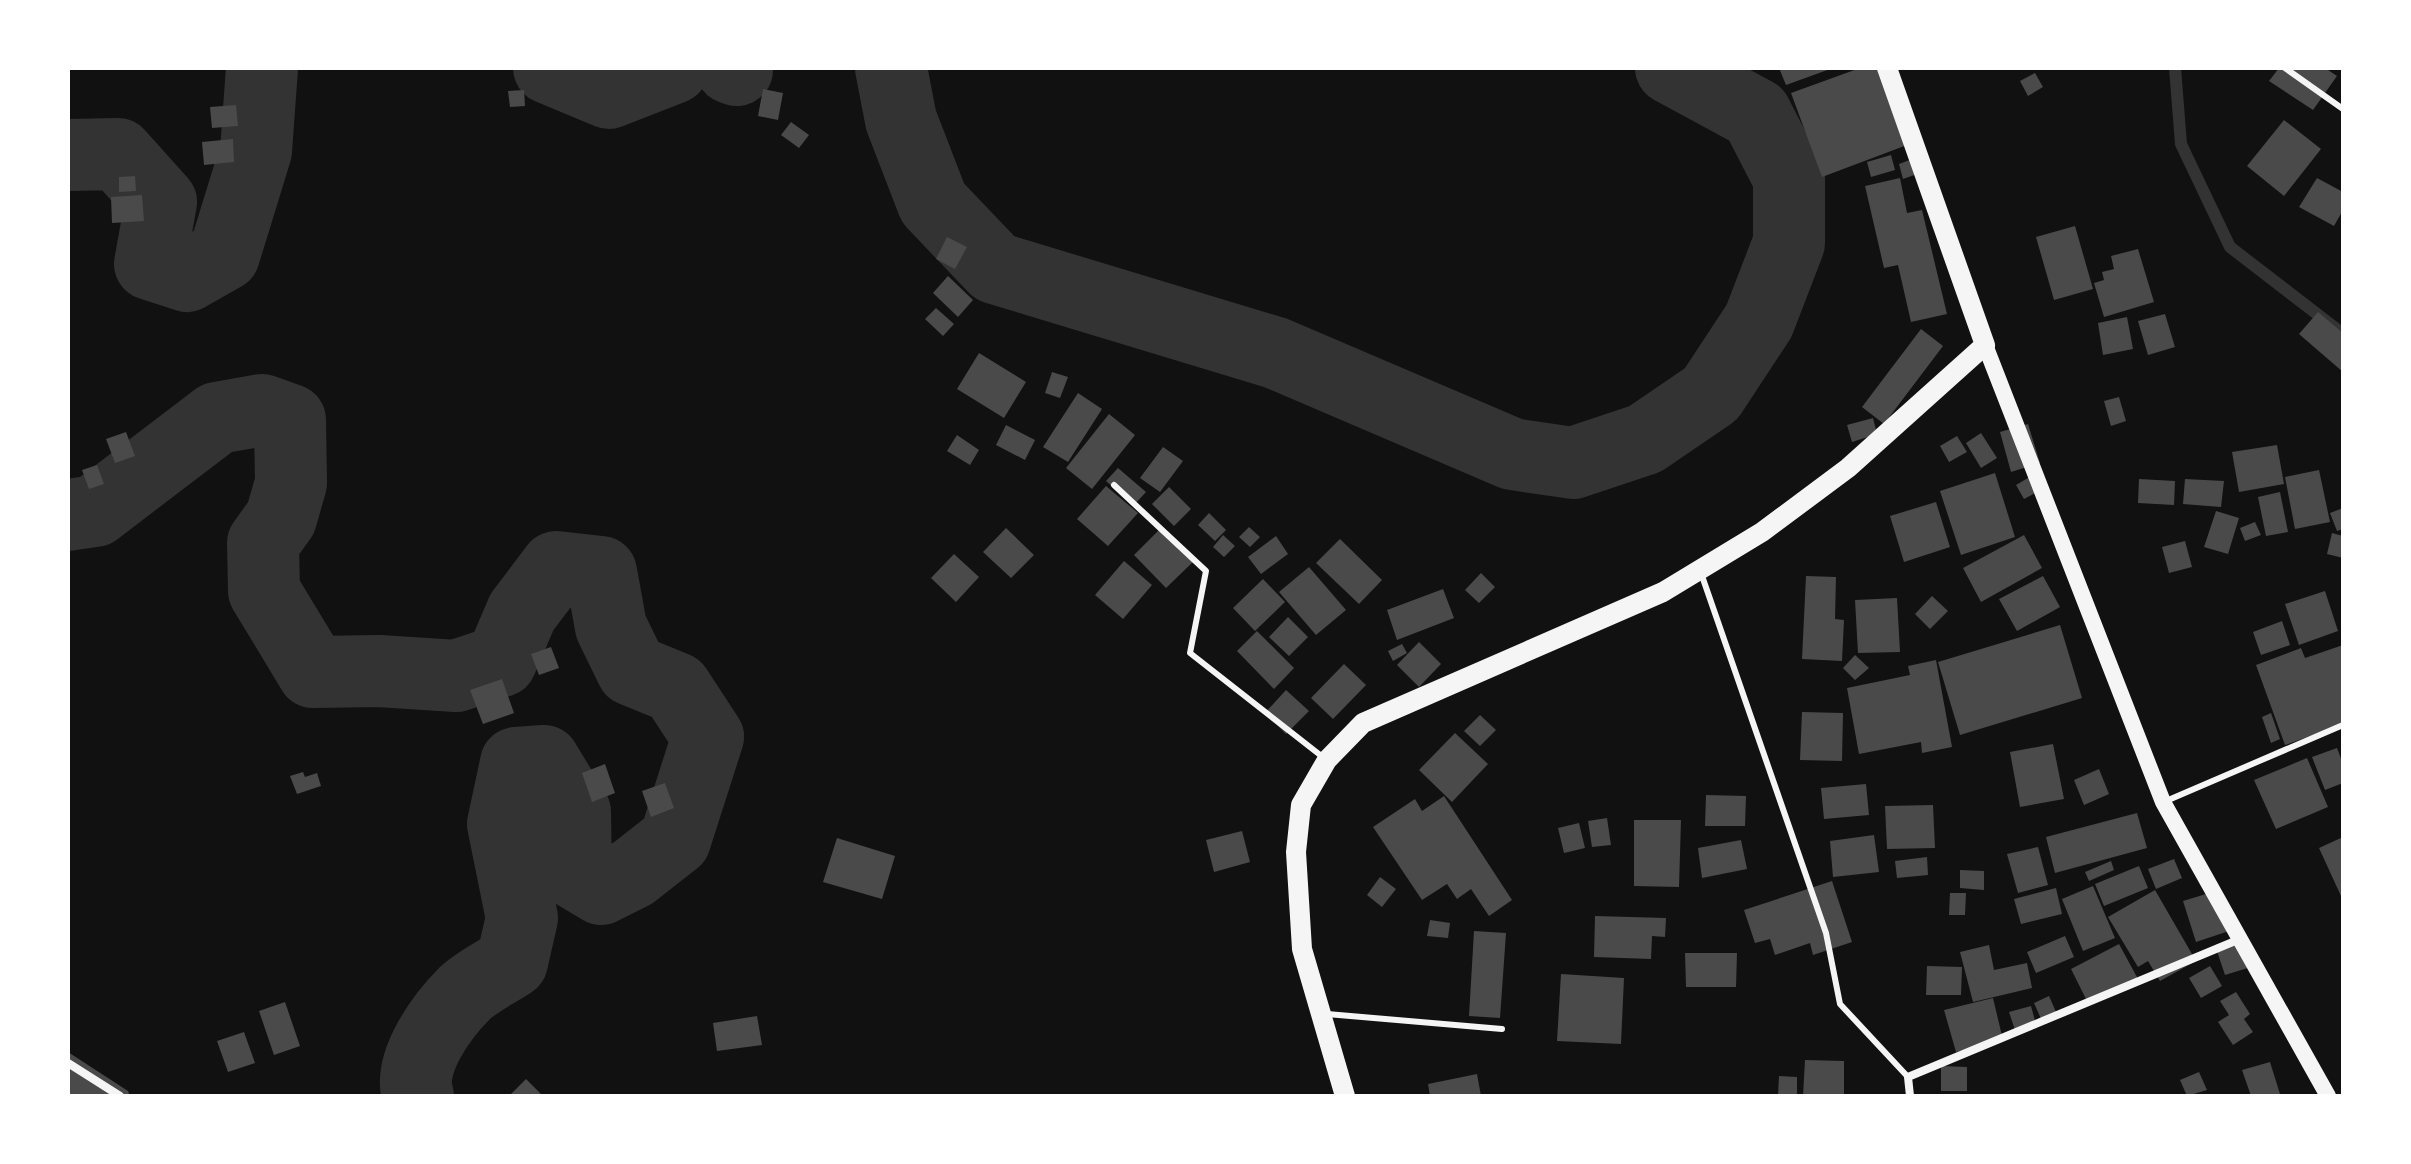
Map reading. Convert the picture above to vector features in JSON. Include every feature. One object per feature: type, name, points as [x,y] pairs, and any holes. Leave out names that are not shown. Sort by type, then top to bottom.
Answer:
[{"type":"main road","points":[[1887,68],[1985,345],[2163,802],[2328,1096]]},
{"type":"main road","points":[[1345,1096],[1302,949],[1296,852],[1301,805],[1327,760],[1363,723],[1663,592],[1762,532],[1848,468],[1985,345]]},
{"type":"street","points":[[1910,1096],[1908,1077],[2240,939]]},
{"type":"street","points":[[68,1063],[120,1096]]},
{"type":"lane","points":[[2285,68],[2343,109]]},
{"type":"lane","points":[[1114,485],[1206,571],[1190,653],[1327,760]]},
{"type":"lane","points":[[1700,571],[1826,933],[1840,1004],[1908,1077]]},
{"type":"lane","points":[[2163,802],[2343,725]]},
{"type":"lane","points":[[1321,1014],[1502,1029]]},
{"type":"building","points":[[1779,68],[1833,68],[1786,85]]},
{"type":"building","points":[[1860,68],[1879,68],[1907,145],[1822,177],[1791,93]]},
{"type":"building","points":[[2279,68],[2325,68],[2337,76],[2313,110],[2269,81]]},
{"type":"building","points":[[2035,73],[2043,87],[2028,96],[2020,81]]},
{"type":"building","points":[[763,89],[783,93],[778,120],[758,116]]},
{"type":"building","points":[[524,90],[525,106],[510,107],[508,91]]},
{"type":"building","points":[[236,105],[238,126],[212,128],[210,107]]},
{"type":"building","points":[[2284,120],[2321,149],[2284,196],[2247,166]]},
{"type":"building","points":[[791,122],[809,135],[799,148],[781,135]]},
{"type":"building","points":[[233,139],[234,162],[204,165],[202,142]]},
{"type":"building","points":[[1891,155],[1895,170],[1871,177],[1867,162]]},
{"type":"building","points":[[1915,158],[1920,173],[1903,179],[1899,164]]},
{"type":"building","points":[[135,176],[136,191],[119,192],[119,177]]},
{"type":"building","points":[[1900,178],[1907,213],[1922,210],[1947,314],[1911,322],[1898,265],[1884,268],[1865,186]]},
{"type":"building","points":[[2317,178],[2343,192],[2343,210],[2334,226],[2299,207]]},
{"type":"building","points":[[142,195],[144,221],[112,223],[111,197]]},
{"type":"building","points":[[2075,226],[2093,289],[2054,300],[2036,237]]},
{"type":"building","points":[[947,237],[967,247],[955,269],[936,259]]},
{"type":"building","points":[[2138,249],[2154,302],[2104,317],[2094,283],[2104,280],[2102,272],[2114,269],[2111,256]]},
{"type":"building","points":[[948,276],[973,300],[958,317],[933,293]]},
{"type":"building","points":[[936,308],[954,324],[943,336],[925,319]]},
{"type":"building","points":[[2318,312],[2343,333],[2343,372],[2299,334]]},
{"type":"building","points":[[2165,314],[2175,347],[2148,355],[2138,321]]},
{"type":"building","points":[[2127,317],[2133,349],[2103,355],[2098,323]]},
{"type":"building","points":[[1921,329],[1943,346],[1884,424],[1862,407]]},
{"type":"building","points":[[979,353],[1026,382],[1004,418],[957,389]]},
{"type":"building","points":[[1052,372],[1068,377],[1060,398],[1045,393]]},
{"type":"building","points":[[1078,393],[1102,409],[1068,462],[1043,447]]},
{"type":"building","points":[[2119,397],[2126,421],[2111,426],[2104,401]]},
{"type":"building","points":[[1109,414],[1135,435],[1092,489],[1066,468]]},
{"type":"building","points":[[1873,418],[1877,434],[1852,442],[1847,425]]},
{"type":"building","points":[[2028,424],[2040,463],[2011,472],[2000,432]]},
{"type":"building","points":[[1006,425],[1035,440],[1025,460],[996,445]]},
{"type":"building","points":[[126,432],[135,456],[115,463],[106,439]]},
{"type":"building","points":[[1981,433],[1997,458],[1981,468],[1966,443]]},
{"type":"building","points":[[957,435],[979,450],[970,465],[947,451]]},
{"type":"building","points":[[1957,436],[1967,452],[1949,462],[1940,446]]},
{"type":"building","points":[[2277,445],[2284,484],[2239,492],[2232,452]]},
{"type":"building","points":[[1163,447],[1183,461],[1160,492],[1140,478]]},
{"type":"building","points":[[97,465],[104,484],[89,489],[82,470]]},
{"type":"building","points":[[1118,468],[1146,492],[1134,505],[1106,481]]},
{"type":"building","points":[[2319,470],[2330,522],[2295,529],[2285,477]]},
{"type":"building","points":[[1995,473],[2015,537],[1961,555],[1940,491]]},
{"type":"building","points":[[2033,475],[2041,490],[2024,499],[2016,485]]},
{"type":"building","points":[[2139,479],[2175,481],[2174,505],[2138,503]]},
{"type":"building","points":[[2185,479],[2224,481],[2221,507],[2183,504]]},
{"type":"building","points":[[1106,486],[1138,513],[1108,546],[1077,519]]},
{"type":"building","points":[[1169,487],[1191,509],[1174,526],[1152,504]]},
{"type":"building","points":[[2280,492],[2288,532],[2266,536],[2258,497]]},
{"type":"building","points":[[1936,502],[1950,547],[1904,562],[1890,516]]},
{"type":"building","points":[[2343,508],[2343,529],[2337,531],[2330,513]]},
{"type":"building","points":[[2216,511],[2239,518],[2228,554],[2204,547]]},
{"type":"building","points":[[1209,513],[1226,530],[1215,541],[1198,525]]},
{"type":"building","points":[[2255,522],[2261,535],[2245,541],[2240,528]]},
{"type":"building","points":[[1162,527],[1195,560],[1166,588],[1134,555]]},
{"type":"building","points":[[1249,527],[1260,537],[1250,547],[1239,537]]},
{"type":"building","points":[[1006,528],[1034,555],[1011,578],[983,552]]},
{"type":"building","points":[[2332,533],[2343,536],[2343,558],[2327,554]]},
{"type":"building","points":[[1223,535],[1235,546],[1224,557],[1213,547]]},
{"type":"building","points":[[2024,535],[2042,568],[1981,602],[1963,568]]},
{"type":"building","points":[[1276,536],[1288,554],[1261,574],[1248,557]]},
{"type":"building","points":[[1340,539],[1382,580],[1359,604],[1316,563]]},
{"type":"building","points":[[2185,541],[2192,567],[2169,573],[2162,547]]},
{"type":"building","points":[[954,554],[979,577],[956,602],[931,578]]},
{"type":"building","points":[[1124,561],[1152,585],[1123,619],[1095,595]]},
{"type":"building","points":[[1309,567],[1346,610],[1316,635],[1279,592]]},
{"type":"building","points":[[1481,573],[1495,587],[1479,603],[1465,590]]},
{"type":"building","points":[[1806,576],[1836,577],[1835,619],[1844,620],[1842,661],[1802,659]]},
{"type":"building","points":[[2043,576],[2060,607],[2017,631],[1999,599]]},
{"type":"building","points":[[1263,579],[1285,602],[1255,631],[1233,608]]},
{"type":"building","points":[[1443,589],[1454,618],[1397,640],[1387,610]]},
{"type":"building","points":[[2325,591],[2338,631],[2299,645],[2285,604]]},
{"type":"building","points":[[1932,596],[1948,611],[1930,629],[1915,614]]},
{"type":"building","points":[[1897,598],[1900,652],[1858,653],[1855,600]]},
{"type":"building","points":[[1288,617],[1308,637],[1289,656],[1269,637]]},
{"type":"building","points":[[2282,621],[2290,645],[2261,655],[2253,632]]},
{"type":"building","points":[[2060,625],[2082,698],[1960,735],[1938,662]]},
{"type":"building","points":[[1257,631],[1294,668],[1274,689],[1237,651]]},
{"type":"building","points":[[1419,642],[1441,664],[1419,687],[1397,665]]},
{"type":"building","points":[[1402,644],[1407,653],[1393,661],[1388,651]]},
{"type":"building","points":[[2343,645],[2343,724],[2285,745],[2256,665],[2301,648],[2305,658]]},
{"type":"building","points":[[551,647],[559,668],[539,675],[531,654]]},
{"type":"building","points":[[1855,655],[1869,668],[1855,680],[1843,668]]},
{"type":"building","points":[[1936,660],[1952,747],[1922,753],[1921,742],[1859,754],[1847,688],[1910,675],[1908,666]]},
{"type":"building","points":[[1344,664],[1366,685],[1333,719],[1311,698]]},
{"type":"building","points":[[502,679],[514,713],[483,724],[470,690]]},
{"type":"building","points":[[1286,690],[1309,711],[1286,734],[1265,713]]},
{"type":"building","points":[[1802,712],[1843,713],[1842,761],[1800,760]]},
{"type":"building","points":[[2271,713],[2280,739],[2271,743],[2262,717]]},
{"type":"building","points":[[1480,715],[1496,730],[1480,746],[1464,731]]},
{"type":"building","points":[[1455,733],[1488,764],[1452,802],[1419,770]]},
{"type":"building","points":[[2053,744],[2064,799],[2020,807],[2010,752]]},
{"type":"building","points":[[2337,748],[2343,764],[2343,783],[2325,790],[2312,757]]},
{"type":"building","points":[[2307,758],[2328,807],[2276,829],[2254,780]]},
{"type":"building","points":[[605,764],[615,793],[592,802],[582,773]]},
{"type":"building","points":[[2099,769],[2109,794],[2084,805],[2074,780]]},
{"type":"building","points":[[303,772],[305,777],[317,773],[321,786],[297,794],[290,776]]},
{"type":"building","points":[[665,783],[674,808],[651,817],[642,791]]},
{"type":"building","points":[[1866,784],[1869,815],[1824,819],[1821,788]]},
{"type":"building","points":[[1706,795],[1746,796],[1745,826],[1705,826]]},
{"type":"building","points":[[1444,796],[1512,900],[1489,916],[1471,889],[1457,899],[1447,884],[1422,900],[1373,827],[1415,799],[1422,811]]},
{"type":"building","points":[[1933,805],[1935,848],[1887,849],[1885,806]]},
{"type":"building","points":[[2137,813],[2147,848],[2055,873],[2046,837]]},
{"type":"building","points":[[1607,818],[1611,845],[1592,847],[1588,821]]},
{"type":"building","points":[[1634,820],[1681,820],[1679,887],[1634,886]]},
{"type":"building","points":[[1579,823],[1585,848],[1564,853],[1558,828]]},
{"type":"building","points":[[1242,831],[1250,862],[1214,872],[1206,840]]},
{"type":"building","points":[[1874,835],[1879,872],[1833,877],[1830,841]]},
{"type":"building","points":[[2343,837],[2343,895],[2341,896],[2319,848]]},
{"type":"building","points":[[837,838],[895,856],[882,899],[823,882]]},
{"type":"building","points":[[1741,840],[1747,869],[1702,878],[1698,848]]},
{"type":"building","points":[[2038,847],[2048,885],[2018,893],[2007,854]]},
{"type":"building","points":[[1927,857],[1928,875],[1897,878],[1895,861]]},
{"type":"building","points":[[2174,859],[2182,878],[2156,889],[2148,869]]},
{"type":"building","points":[[2111,861],[2114,870],[2089,881],[2085,872]]},
{"type":"building","points":[[2139,866],[2148,888],[2104,906],[2095,884]]},
{"type":"building","points":[[1960,870],[1984,871],[1984,890],[1960,888]]},
{"type":"building","points":[[1380,877],[1396,889],[1382,907],[1367,895]]},
{"type":"building","points":[[1832,881],[1852,942],[1813,955],[1810,943],[1775,955],[1770,939],[1755,943],[1744,910]]},
{"type":"building","points":[[2093,886],[2115,938],[2083,951],[2062,899]]},
{"type":"building","points":[[2056,888],[2062,914],[2021,924],[2014,899]]},
{"type":"building","points":[[2155,890],[2196,961],[2160,981],[2148,961],[2138,967],[2108,917]]},
{"type":"building","points":[[2216,891],[2229,931],[2196,942],[2183,901]]},
{"type":"building","points":[[1950,893],[1966,893],[1965,915],[1949,915]]},
{"type":"building","points":[[1595,916],[1666,918],[1665,937],[1652,936],[1651,959],[1594,957]]},
{"type":"building","points":[[1430,920],[1450,923],[1448,938],[1427,936]]},
{"type":"building","points":[[1474,931],[1506,933],[1500,1018],[1469,1016]]},
{"type":"building","points":[[2245,935],[2254,966],[2225,975],[2215,945]]},
{"type":"building","points":[[2065,936],[2074,957],[2036,973],[2027,952]]},
{"type":"building","points":[[2119,944],[2138,979],[2089,1005],[2071,969]]},
{"type":"building","points":[[1989,945],[1994,970],[2027,963],[2032,988],[1973,1002],[1960,952]]},
{"type":"building","points":[[1685,953],[1737,953],[1736,987],[1686,987]]},
{"type":"building","points":[[1927,966],[1962,967],[1961,995],[1926,995]]},
{"type":"building","points":[[2210,966],[2222,986],[2201,998],[2189,978]]},
{"type":"building","points":[[1561,974],[1624,978],[1621,1044],[1557,1041]]},
{"type":"building","points":[[2236,992],[2250,1014],[2244,1019],[2253,1032],[2233,1045],[2218,1022],[2229,1015],[2220,1001]]},
{"type":"building","points":[[2049,996],[2056,1012],[2041,1019],[2034,1003]]},
{"type":"building","points":[[1993,998],[2003,1040],[1956,1052],[1944,1010]]},
{"type":"building","points":[[285,1002],[300,1046],[274,1055],[259,1011]]},
{"type":"building","points":[[2031,1006],[2037,1028],[2016,1033],[2009,1012]]},
{"type":"building","points":[[757,1016],[762,1045],[717,1051],[713,1023]]},
{"type":"building","points":[[244,1032],[255,1063],[228,1072],[217,1041]]},
{"type":"building","points":[[68,1052],[128,1091],[130,1096],[68,1096]]},
{"type":"building","points":[[1805,1060],[1844,1061],[1844,1096],[1803,1096]]},
{"type":"building","points":[[2270,1062],[2280,1094],[2251,1096],[2242,1070]]},
{"type":"building","points":[[1941,1066],[1967,1067],[1967,1091],[1941,1091]]},
{"type":"building","points":[[2199,1072],[2207,1090],[2187,1096],[2180,1080]]},
{"type":"building","points":[[1477,1074],[1481,1096],[1430,1096],[1428,1084]]},
{"type":"building","points":[[1779,1076],[1797,1077],[1797,1096],[1778,1096]]},
{"type":"building","points":[[526,1079],[543,1096],[511,1094]]},
{"type":"waterway","points":[[68,155],[118,154],[161,202],[150,264],[187,276],[224,255],[256,151],[262,68]]},
{"type":"waterway","points":[[549,68],[609,93],[673,68]]},
{"type":"waterway","points":[[731,68],[737,70]]},
{"type":"waterway","points":[[891,68],[901,120],[933,203],[995,268],[1276,353],[1512,454],[1573,463],[1645,439],[1711,394],[1759,321],[1789,243],[1789,178],[1756,114],[1671,68]]},
{"type":"waterway","points":[[2175,68],[2181,144],[2230,247],[2343,334]]},
{"type":"waterway","points":[[68,515],[95,511],[217,418],[262,410],[290,420],[291,483],[281,518],[263,543],[264,591],[313,672],[379,671],[456,676],[501,661],[522,612],[556,567],[601,572],[611,627],[632,670],[676,688],[708,737],[675,840],[633,873],[601,889],[576,874],[575,812],[544,761],[516,763],[503,824],[522,918],[512,962],[465,993],[446,1014],[429,1041],[417,1069],[418,1096]]}]
